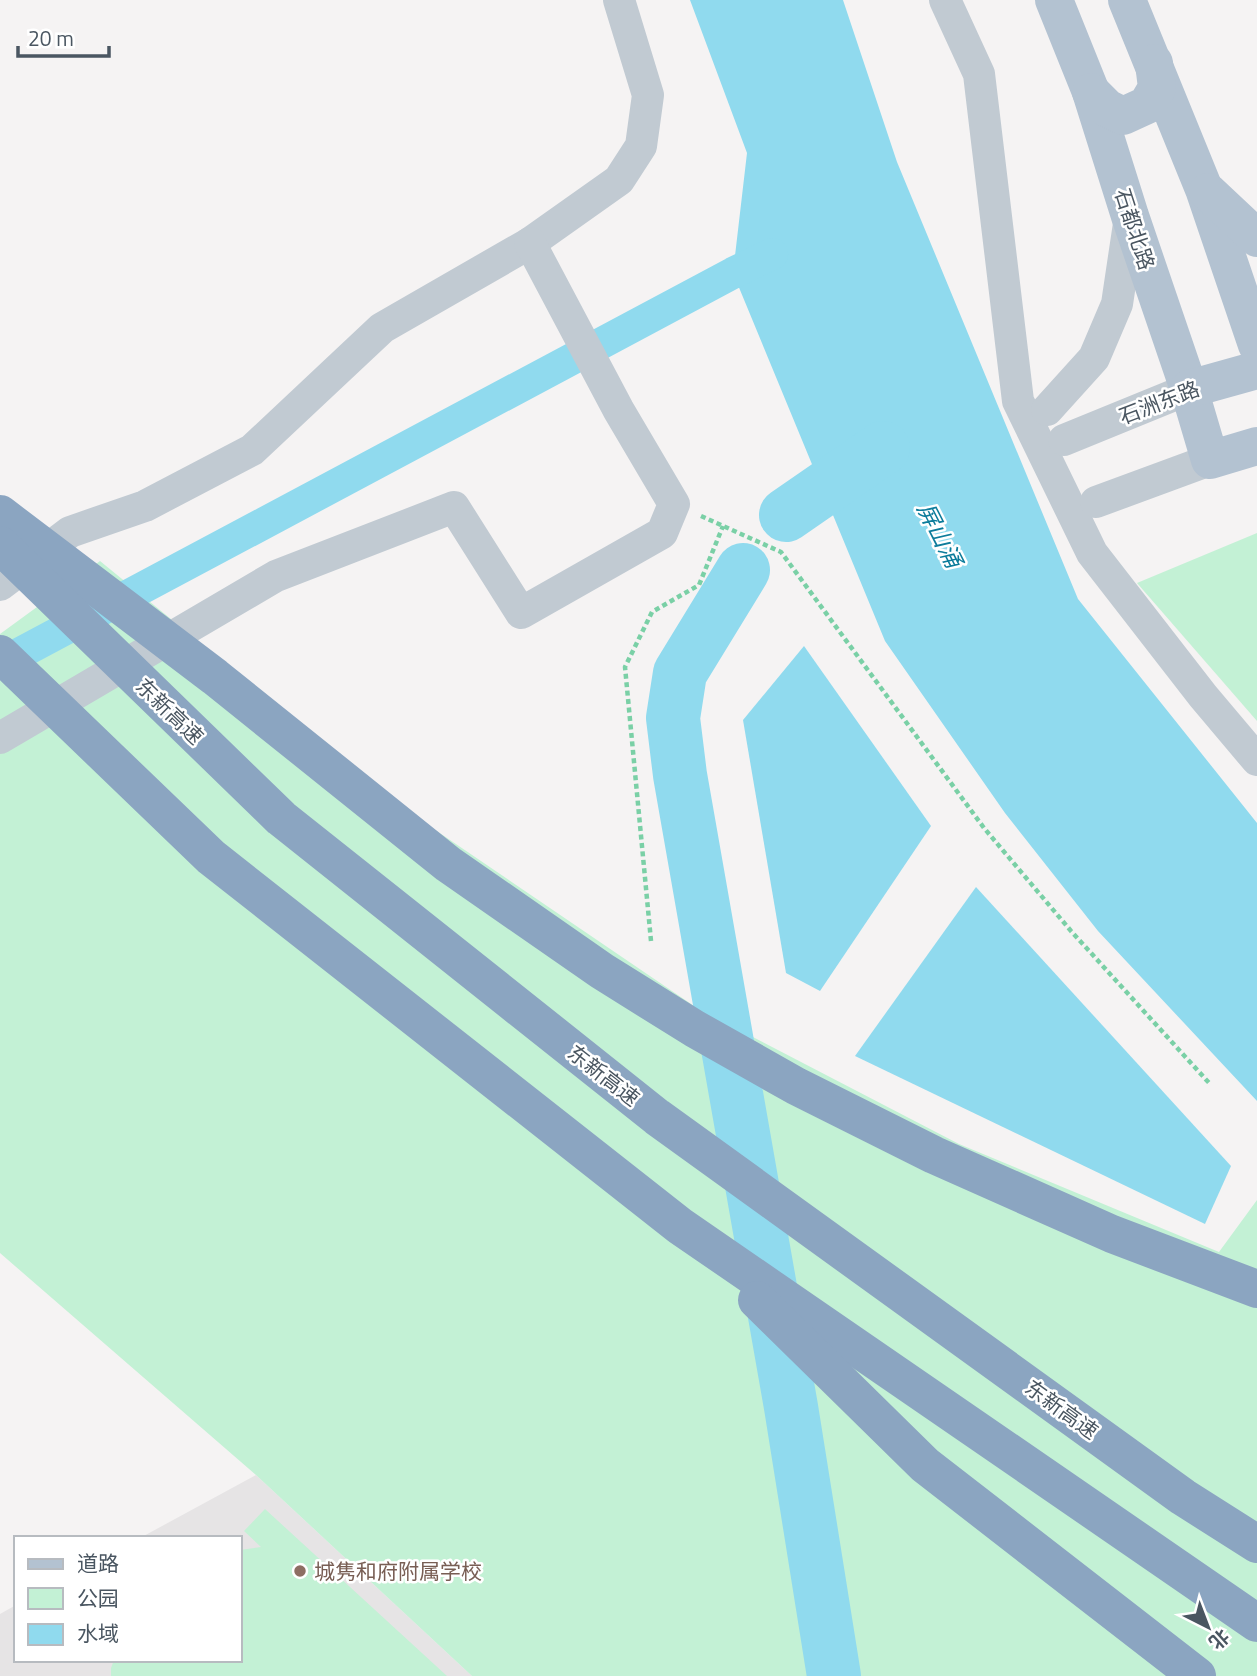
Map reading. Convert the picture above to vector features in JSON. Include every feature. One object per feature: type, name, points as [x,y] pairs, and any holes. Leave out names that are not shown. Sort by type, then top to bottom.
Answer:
[{"type":"highway","points":[[0,514],[215,677],[448,864],[602,971],[695,1029],[796,1086],[934,1155],[1112,1234],[1257,1289]]},
{"type":"highway","name":"东新高速","points":[[0,545],[281,818],[657,1117],[1183,1497],[1257,1544]]},
{"type":"highway","points":[[0,654],[211,857],[680,1226],[1257,1623]]},
{"type":"highway","points":[[680,1226],[925,1465],[1197,1676]]},
{"type":"main road","name":"石都北路","points":[[1054,0],[1091,92],[1210,460]]},
{"type":"main road","points":[[1127,0],[1203,189],[1257,345]]},
{"type":"main road","points":[[1091,92],[1107,108],[1123,116],[1147,105],[1157,88],[1154,63]]},
{"type":"main road","points":[[1203,189],[1257,239]]},
{"type":"main road","name":"石洲东路","points":[[1189,389],[1257,370]]},
{"type":"main road","points":[[1210,460],[1257,446]]},
{"type":"street","points":[[0,585],[70,532],[145,506],[253,450],[382,328],[530,243],[619,180],[641,146],[648,95],[619,0]]},
{"type":"street","points":[[945,0],[979,74],[1018,401],[1092,553],[1203,696],[1257,760]]},
{"type":"street","points":[[1047,410],[1094,358],[1108,326],[1117,304],[1130,216]]},
{"type":"street","points":[[0,738],[276,576],[454,507],[521,613],[662,533],[674,503],[618,409],[530,243]]},
{"type":"street","name":"石洲东路","points":[[1064,440],[1189,389]]},
{"type":"street","points":[[1096,502],[1210,460]]},
{"type":"path","points":[[674,503],[781,552],[984,828],[1071,930],[1210,1084]]},
{"type":"path","points":[[651,941],[625,667],[652,612],[699,585],[723,526]]},
{"type":"shaded area","name":"城隽和府附属学校","points":[[256,1475],[472,1676],[0,1676],[0,1614],[14,1606],[14,1662],[242,1662],[242,1536],[144,1536]]},
{"type":"green space","points":[[1257,533],[1257,721],[1137,583]]},
{"type":"green space","points":[[100,561],[400,806],[697,1008],[959,1144],[1219,1252],[1257,1200],[1257,1676],[472,1676],[256,1475],[0,1253],[0,634]]},
{"type":"green space","name":"城隽和府附属学校","points":[[265,1509],[447,1676],[111,1676],[113,1662],[242,1662],[242,1550],[261,1547],[244,1531]]},
{"type":"water","name":"屏山涌","points":[[690,0],[843,0],[897,162],[1078,599],[1257,823],[1257,1101],[1098,931],[1005,813],[885,641],[733,273],[747,153]]},
{"type":"water","points":[[804,646],[931,826],[820,991],[786,973],[743,720]]},
{"type":"water","points":[[976,887],[1231,1166],[1205,1224],[855,1056]]},
{"type":"waterway","points":[[0,664],[772,254]]},
{"type":"waterway","points":[[786,515],[883,448]]},
{"type":"waterway","points":[[743,570],[680,673],[673,718],[680,775],[791,1407],[834,1676]]},
{"type":"place","name":"城隽和府附属学校","points":[[300,1571]]}]
